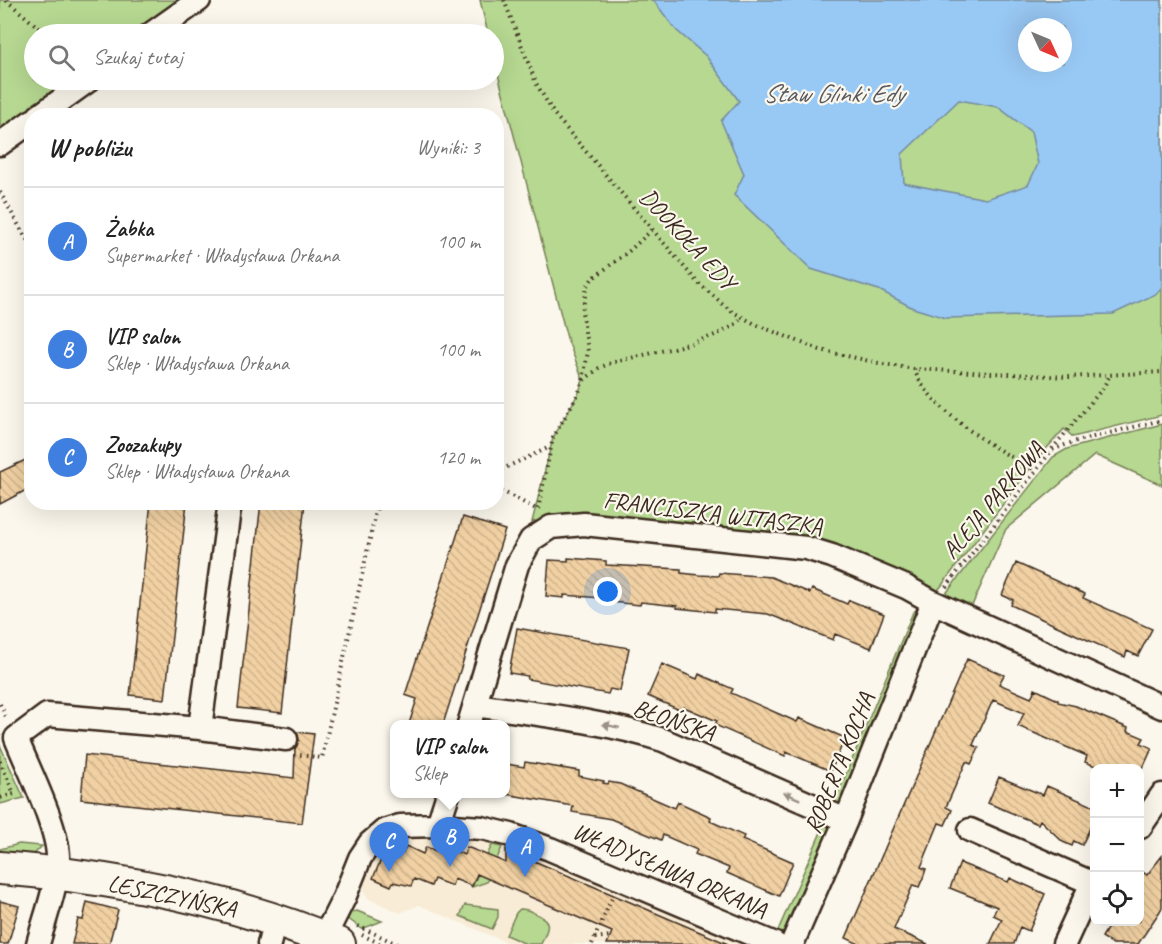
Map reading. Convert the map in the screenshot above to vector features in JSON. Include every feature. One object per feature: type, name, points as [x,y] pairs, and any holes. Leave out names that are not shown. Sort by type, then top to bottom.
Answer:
[{"type":"street","points":[[165,24],[199,0]]},
{"type":"street","points":[[50,108],[75,90]]},
{"type":"street","points":[[0,144],[24,127]]},
{"type":"street","points":[[200,728],[229,510]]},
{"type":"street","name":"FRANCISZKA WITASZKA","points":[[531,540],[551,527],[584,524],[794,546],[832,556],[906,587],[933,602],[1162,707]]},
{"type":"street","points":[[472,715],[517,565],[531,540]]},
{"type":"street","name":"ROBERTA KOCHA","points":[[792,944],[846,820],[933,602]]},
{"type":"street","points":[[38,944],[57,873],[58,857],[54,834],[16,738],[47,715],[200,728],[286,739]]},
{"type":"street","name":"BŁOŃSKA","points":[[472,715],[593,723],[640,732],[846,820]]},
{"type":"street","points":[[1144,821],[1162,795]]},
{"type":"street","points":[[438,825],[447,798]]},
{"type":"street","name":"WŁADYSŁAWA ORKANA","points":[[331,941],[344,898],[360,858],[370,843],[384,831],[400,826],[438,825],[482,828],[511,835],[550,849],[775,944]]},
{"type":"street","points":[[970,830],[1090,881]]},
{"type":"street","name":"LESZCZYŃSKA","points":[[0,868],[57,873],[166,892],[225,906],[272,932],[331,941]]},
{"type":"street","points":[[1064,944],[1090,888]]},
{"type":"path","points":[[6,0],[34,24]]},
{"type":"path","name":"DOOKOŁA EDY","points":[[504,0],[536,83],[554,114],[652,230],[712,296],[742,317],[820,350],[915,369],[1068,377],[1162,372]]},
{"type":"path","points":[[0,192],[24,235]]},
{"type":"path","points":[[531,540],[553,438],[579,392],[583,380],[588,351],[582,312],[587,286],[592,279],[652,230]]},
{"type":"path","points":[[583,380],[599,368],[611,363],[698,342],[724,333],[742,317]]},
{"type":"path","points":[[915,369],[919,382],[948,413],[978,436],[1035,470]]},
{"type":"path","points":[[1052,450],[1103,388],[1110,375]]},
{"type":"path","name":"ALEJA PARKOWA","points":[[933,602],[1052,450],[1073,442],[1162,420]]},
{"type":"path","points":[[504,468],[551,447]]},
{"type":"path","points":[[504,492],[538,510]]},
{"type":"path","points":[[286,739],[296,754],[322,758],[376,510]]},
{"type":"path","points":[[0,761],[14,794],[0,798]]},
{"type":"path","points":[[592,944],[620,879]]},
{"type":"path","points":[[594,938],[610,936]]},
{"type":"shaded area","points":[[415,834],[483,839],[505,844],[744,944],[510,944],[419,905],[400,913],[369,899],[364,893],[363,886],[380,845],[385,841]]},
{"type":"green space","points":[[0,0],[185,0],[151,24],[24,24],[24,90],[61,90],[36,108],[24,108],[24,117],[0,134]]},
{"type":"green space","points":[[480,0],[1162,0],[1162,415],[1073,437],[1064,429],[1038,458],[936,593],[868,564],[570,515],[532,522],[553,438],[579,392],[583,380],[567,338],[502,90],[504,90],[504,24],[486,24]]},
{"type":"green space","points":[[1162,424],[1162,485],[1095,455],[1006,529],[971,608],[944,596],[1053,457],[1067,449]]},
{"type":"green space","points":[[917,610],[843,804],[832,808],[913,612]]},
{"type":"green space","points":[[0,745],[24,798],[0,804]]},
{"type":"green space","points":[[825,823],[830,834],[784,937],[776,935]]},
{"type":"green space","points":[[19,844],[42,846],[32,856],[0,856],[0,849]]},
{"type":"green space","points":[[492,845],[502,847],[487,882],[472,887]]},
{"type":"green space","points":[[465,905],[498,909],[498,917],[492,929],[460,916]]},
{"type":"green space","points":[[520,909],[531,911],[547,922],[547,929],[541,944],[526,944],[506,935]]},
{"type":"green space","points":[[357,911],[382,921],[362,929],[347,918],[349,913]]},
{"type":"water","name":"Staw Glinki Edy","points":[[653,0],[1162,0],[1162,287],[1156,294],[1113,314],[946,318],[913,308],[879,290],[811,269],[734,195],[744,174],[721,121],[739,101],[706,56],[676,30]],"holes":[[[959,100],[998,107],[1031,132],[1038,164],[1028,185],[986,199],[904,183],[902,154]]]},
{"type":"building","points":[[24,461],[24,491],[0,504],[0,472]]},
{"type":"building","points":[[150,510],[186,510],[165,699],[130,695]]},
{"type":"building","points":[[260,510],[304,510],[282,713],[238,708]]},
{"type":"building","points":[[463,517],[505,530],[444,720],[410,720],[417,699],[405,695]]},
{"type":"building","points":[[568,558],[606,561],[606,565],[681,569],[681,573],[699,575],[718,576],[719,573],[771,577],[810,593],[812,589],[847,604],[849,600],[884,614],[871,648],[835,634],[833,640],[768,614],[715,609],[715,612],[641,602],[640,605],[602,601],[602,598],[546,596],[549,560],[568,561]]},
{"type":"building","points":[[1016,563],[1085,594],[1083,598],[1152,629],[1138,656],[1127,651],[1125,657],[1011,605],[1013,600],[1002,595]]},
{"type":"building","points":[[517,628],[629,648],[620,691],[610,689],[608,694],[527,679],[528,676],[509,673]]},
{"type":"building","points":[[967,659],[1004,675],[999,684],[1031,698],[1035,689],[1058,702],[1076,706],[1128,728],[1127,731],[1144,738],[1141,743],[1152,748],[1144,766],[1090,764],[1085,762],[1087,756],[1018,726],[1024,713],[993,700],[973,745],[979,748],[971,764],[966,762],[946,807],[952,810],[945,825],[939,823],[921,867],[926,869],[923,878],[919,887],[913,885],[894,929],[928,944],[859,944],[846,938]]},
{"type":"building","points":[[662,664],[697,679],[699,674],[733,689],[731,693],[797,722],[799,718],[845,738],[831,771],[786,752],[785,756],[715,725],[717,721],[684,707],[682,711],[648,696]]},
{"type":"building","points":[[297,732],[314,734],[302,823],[81,799],[85,755],[294,778],[295,749],[299,740]]},
{"type":"building","points":[[525,762],[579,771],[579,776],[604,781],[603,783],[608,784],[609,782],[620,784],[675,808],[678,802],[711,817],[710,821],[744,836],[742,840],[793,862],[779,896],[727,873],[729,868],[695,854],[697,850],[663,835],[661,840],[611,819],[572,812],[573,806],[510,795],[510,765],[524,767]]},
{"type":"building","points":[[999,777],[1043,795],[1047,786],[1090,805],[1090,828],[1082,845],[1074,841],[1072,846],[1063,842],[1040,820],[1038,824],[988,803]]},
{"type":"building","points":[[387,846],[403,853],[406,846],[423,854],[426,847],[444,854],[447,847],[464,855],[467,847],[506,863],[506,849],[728,944],[607,944],[612,932],[477,874],[472,886],[454,879],[452,886],[434,879],[431,886],[414,879],[411,886],[393,882],[391,886],[373,878]]},
{"type":"building","points":[[1162,856],[1162,908],[1138,944],[1113,944],[1102,937],[1109,926],[1144,926],[1144,873],[1147,875]]},
{"type":"building","points":[[960,863],[1008,882],[1010,878],[1045,894],[1029,931],[1020,927],[1014,944],[990,944],[1002,919],[993,915],[997,907],[950,888]]},
{"type":"building","points":[[0,901],[19,906],[8,944],[0,944]]},
{"type":"building","points":[[87,902],[118,910],[109,944],[72,944],[78,919],[83,920]]},
{"type":"place","name":"VIP salon","points":[[450,867]]},
{"type":"place","name":"Zoozakupy","points":[[389,872]]},
{"type":"place","name":"Żabka","points":[[525,877]]}]
